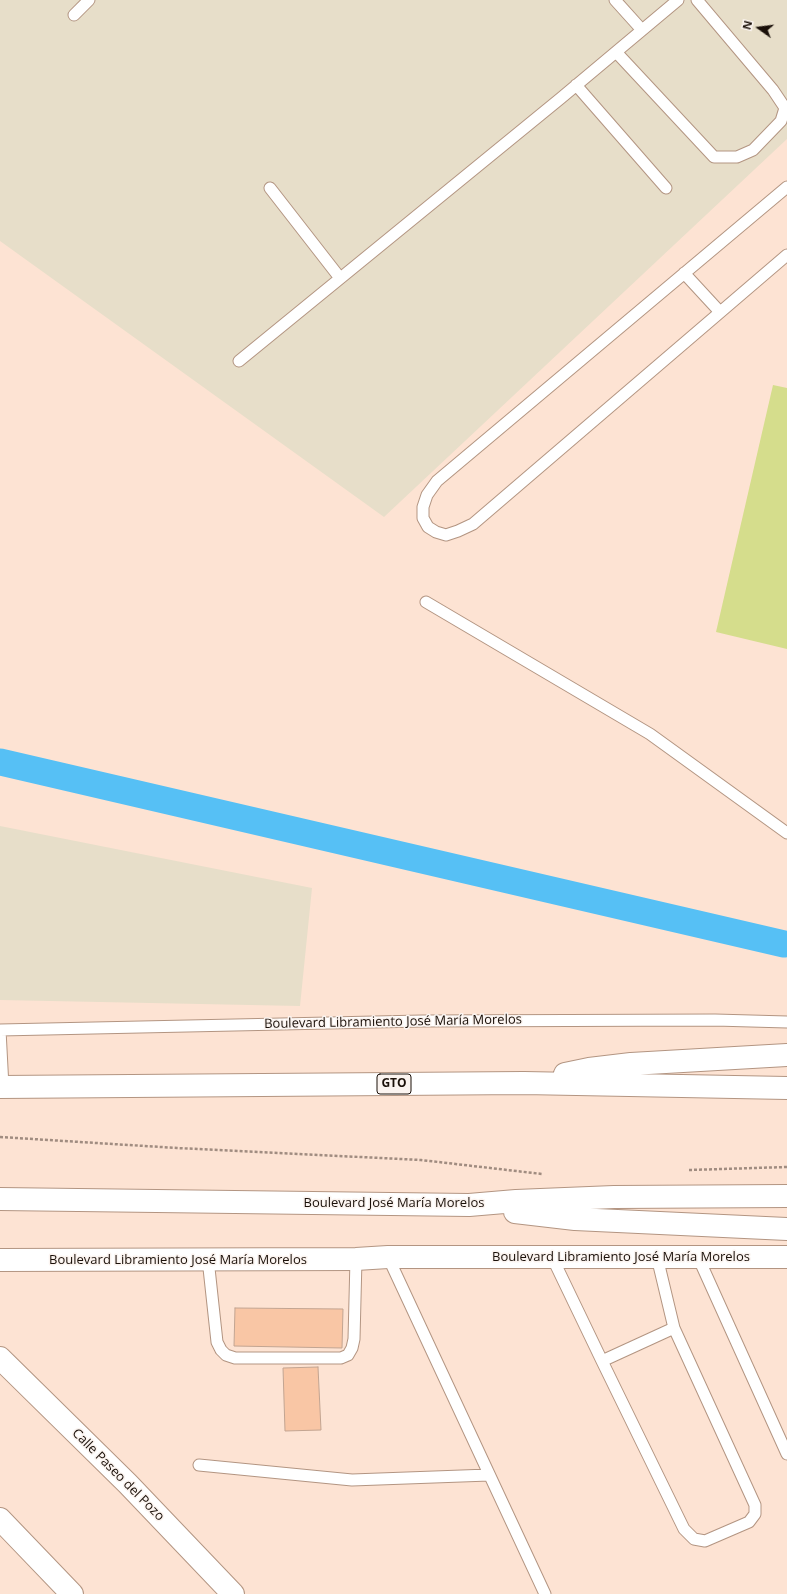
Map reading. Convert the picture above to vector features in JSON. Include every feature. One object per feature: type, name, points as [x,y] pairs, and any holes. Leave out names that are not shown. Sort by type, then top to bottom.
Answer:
[{"type":"main road","points":[[524,1082],[589,1069],[631,1064],[787,1055]]},
{"type":"main road","name":"GTO","points":[[2,1087],[524,1082],[787,1088]]},
{"type":"main road","name":"Boulevard José María Morelos","points":[[0,1199],[469,1205],[516,1201],[614,1197],[787,1196]]},
{"type":"main road","points":[[469,1205],[575,1219],[787,1229]]},
{"type":"main road","name":"Boulevard Libramiento José María Morelos","points":[[0,1260],[356,1259],[388,1257],[787,1257]]},
{"type":"main road","name":"Calle Paseo del Pozo","points":[[0,1358],[128,1484],[233,1594]]},
{"type":"main road","points":[[0,1519],[72,1594]]},
{"type":"lane","points":[[74,15],[89,0]]},
{"type":"lane","points":[[615,0],[642,30]]},
{"type":"lane","points":[[239,361],[678,0]]},
{"type":"lane","points":[[616,52],[714,157],[737,157],[753,150],[781,121],[785,108],[773,90],[697,0]]},
{"type":"lane","points":[[576,85],[666,188]]},
{"type":"lane","points":[[787,187],[437,481],[427,495],[423,507],[423,518],[428,527],[436,532],[446,534],[458,531],[473,524],[787,255]]},
{"type":"lane","points":[[270,188],[340,278]]},
{"type":"lane","points":[[684,273],[720,312]]},
{"type":"lane","points":[[426,602],[650,734],[787,833]]},
{"type":"lane","name":"Boulevard Libramiento José María Morelos","points":[[0,1030],[429,1021],[714,1020],[787,1022]]},
{"type":"lane","points":[[0,1030],[2,1087]]},
{"type":"lane","points":[[388,1257],[545,1594]]},
{"type":"lane","points":[[552,1257],[684,1529],[694,1539],[705,1541],[749,1522],[755,1514],[755,1505],[674,1328],[657,1257]]},
{"type":"lane","points":[[698,1257],[787,1454]]},
{"type":"lane","points":[[208,1259],[217,1342],[221,1350],[226,1355],[235,1358],[341,1358],[348,1355],[352,1348],[354,1339],[356,1259]]},
{"type":"lane","points":[[602,1361],[674,1328]]},
{"type":"lane","points":[[199,1466],[352,1480],[489,1475]]},
{"type":"path","points":[[0,1137],[177,1148],[420,1160],[544,1174]]},
{"type":"path","points":[[685,1170],[787,1167]]},
{"type":"shaded area","points":[[0,0],[787,0],[787,139],[384,517],[0,241]]},
{"type":"shaded area","points":[[0,826],[312,888],[300,1006],[0,1000]]},
{"type":"green space","points":[[773,385],[787,388],[787,649],[716,632]]},
{"type":"building","points":[[235,1308],[343,1309],[342,1348],[234,1346]]},
{"type":"building","points":[[318,1367],[321,1430],[285,1431],[283,1368]]},
{"type":"waterway","points":[[0,762],[784,944]]}]
